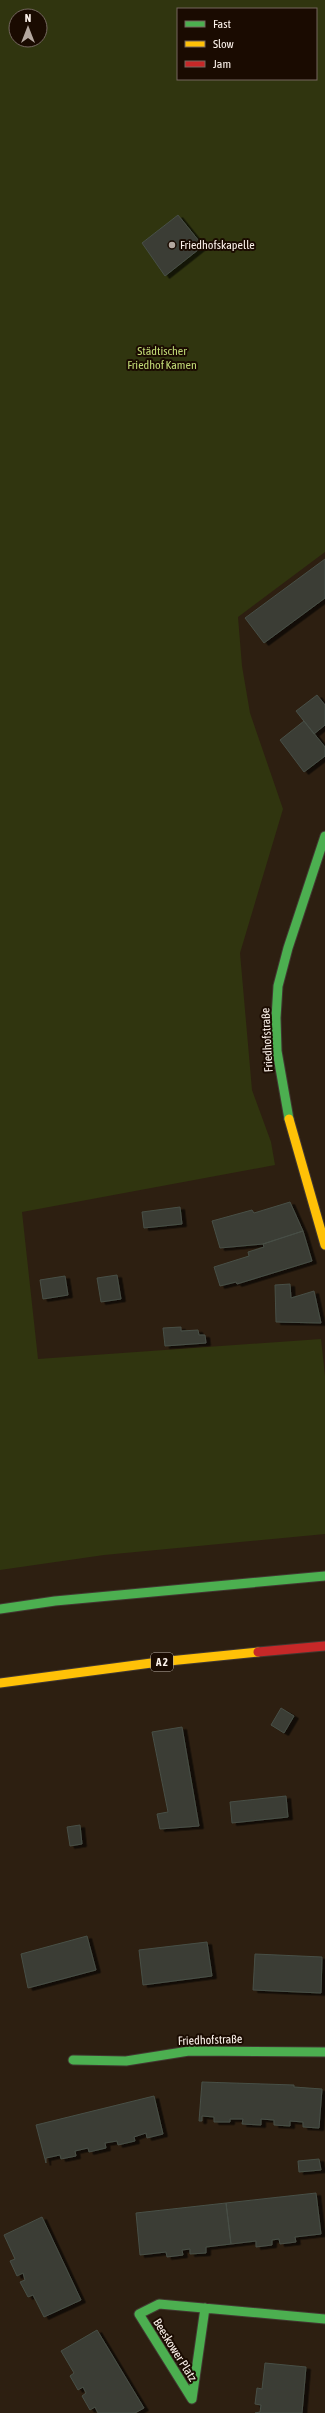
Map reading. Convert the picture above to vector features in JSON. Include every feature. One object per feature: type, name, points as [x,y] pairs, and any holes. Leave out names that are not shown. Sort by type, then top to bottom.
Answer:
[{"type":"main road","name":"Friedhofstraße","points":[[325,836],[285,956],[278,986],[276,1017],[283,1089],[294,1136],[325,1245]]},
{"type":"main road","points":[[0,1610],[55,1601],[325,1576]]},
{"type":"main road","name":"A 2","points":[[0,1683],[159,1662],[325,1646]]},
{"type":"main road","name":"Friedhofstraße","points":[[73,2060],[126,2061],[189,2051],[325,2052]]},
{"type":"main road","name":"Beeskower Platz","points":[[205,2308],[192,2399],[139,2314],[159,2304],[205,2308],[325,2319]]},
{"type":"green space","name":"Städtischer Friedhof Kamen","points":[[0,0],[325,0],[325,552],[238,617],[242,666],[250,713],[283,809],[240,953],[252,1090],[271,1142],[275,1165],[22,1212],[38,1359],[321,1339],[325,1376],[325,1534],[104,1555],[0,1570]]},
{"type":"building","name":"Friedhofskapelle","points":[[178,215],[203,246],[165,276],[142,243]]},
{"type":"building","points":[[325,559],[325,598],[264,643],[245,618]]},
{"type":"building","points":[[317,695],[325,705],[325,725],[314,734],[296,711]]},
{"type":"building","points":[[304,721],[325,747],[325,756],[304,772],[280,740]]},
{"type":"building","points":[[290,1202],[303,1231],[263,1244],[220,1248],[212,1221],[252,1210],[254,1213]]},
{"type":"building","points":[[180,1207],[182,1224],[144,1228],[142,1212]]},
{"type":"building","points":[[303,1231],[312,1261],[237,1284],[236,1282],[220,1286],[214,1267],[249,1256],[248,1252],[264,1247],[263,1244]]},
{"type":"building","points":[[117,1275],[121,1299],[101,1302],[97,1278]]},
{"type":"building","points":[[65,1276],[68,1295],[43,1299],[40,1280]]},
{"type":"building","points":[[290,1284],[291,1298],[314,1291],[321,1323],[276,1322],[275,1285]]},
{"type":"building","points":[[181,1327],[181,1331],[198,1330],[199,1335],[205,1335],[206,1343],[165,1346],[163,1328]]},
{"type":"building","points":[[281,1708],[294,1716],[284,1733],[271,1725]]},
{"type":"building","points":[[182,1727],[199,1826],[160,1829],[157,1814],[168,1812],[152,1732]]},
{"type":"building","points":[[286,1796],[288,1817],[232,1823],[230,1802]]},
{"type":"building","points":[[80,1825],[82,1844],[70,1846],[67,1827]]},
{"type":"building","points":[[87,1936],[96,1970],[28,1988],[21,1954]]},
{"type":"building","points":[[207,1942],[212,1976],[143,1985],[139,1950]]},
{"type":"building","points":[[255,1954],[322,1957],[321,1993],[253,1990]]},
{"type":"building","points":[[202,2082],[294,2085],[294,2087],[322,2089],[319,2128],[303,2127],[303,2122],[290,2121],[290,2126],[274,2125],[274,2120],[261,2119],[261,2125],[242,2124],[243,2119],[230,2119],[230,2122],[214,2122],[214,2117],[202,2116],[202,2121],[199,2121]]},
{"type":"building","points":[[154,2096],[163,2134],[147,2138],[146,2133],[134,2137],[135,2141],[118,2145],[117,2141],[105,2143],[106,2148],[89,2152],[88,2148],[75,2151],[76,2156],[61,2159],[60,2155],[46,2158],[46,2163],[36,2125]]},
{"type":"building","points":[[319,2159],[321,2170],[299,2172],[298,2161]]},
{"type":"building","points":[[316,2193],[321,2234],[295,2237],[296,2242],[280,2244],[279,2239],[272,2240],[272,2245],[256,2247],[256,2241],[231,2244],[226,2203]]},
{"type":"building","points":[[226,2203],[231,2244],[206,2247],[206,2253],[190,2254],[190,2249],[182,2250],[183,2255],[167,2257],[166,2252],[140,2255],[136,2213]]},
{"type":"building","points":[[42,2217],[81,2300],[44,2317],[33,2295],[28,2297],[20,2282],[25,2280],[23,2273],[17,2276],[10,2261],[15,2259],[4,2235]]},
{"type":"building","points":[[97,2330],[144,2408],[135,2413],[98,2413],[95,2407],[90,2410],[82,2396],[86,2393],[83,2387],[78,2390],[70,2376],[74,2373],[61,2351]]},
{"type":"building","points":[[265,2363],[306,2367],[302,2413],[255,2413],[260,2412],[261,2405],[255,2404],[257,2388],[262,2389]]},
{"type":"traffic: fast","points":[[289,1119],[277,1051],[276,1018],[278,986],[288,948],[325,836]]},
{"type":"traffic: fast","points":[[0,1609],[55,1601],[325,1576]]},
{"type":"traffic: fast","points":[[73,2060],[126,2061],[189,2051],[325,2052]]},
{"type":"traffic: fast","points":[[205,2308],[192,2399],[139,2314],[159,2304],[325,2319]]},
{"type":"traffic: slow","points":[[289,1119],[325,1245]]},
{"type":"traffic: slow","points":[[0,1683],[159,1662],[258,1652]]},
{"type":"traffic: jam","points":[[258,1652],[325,1646]]},
{"type":"place","name":"Friedhofskapelle","points":[[172,245]]}]
